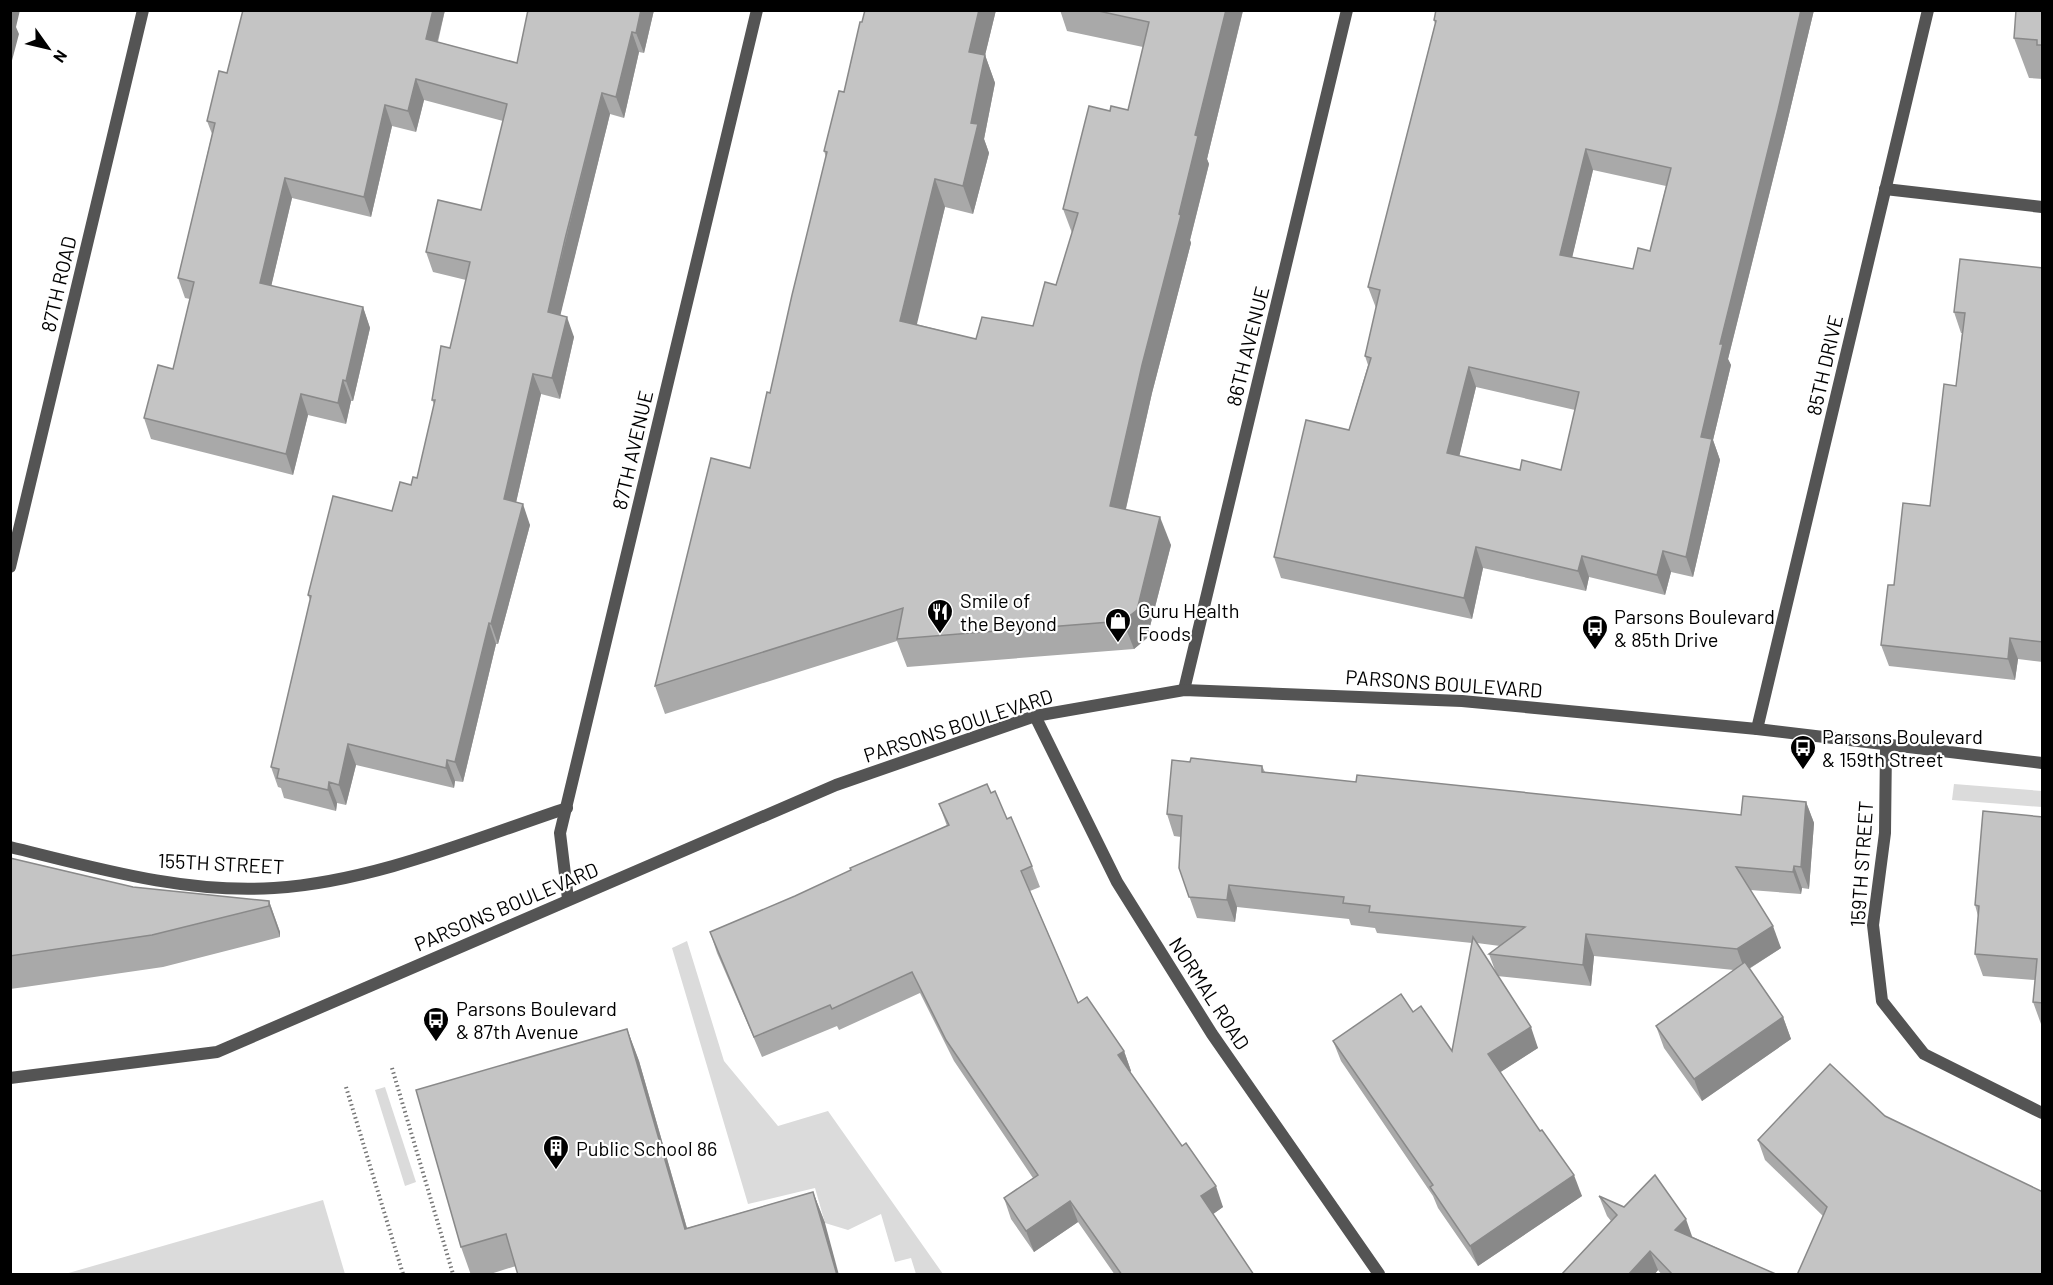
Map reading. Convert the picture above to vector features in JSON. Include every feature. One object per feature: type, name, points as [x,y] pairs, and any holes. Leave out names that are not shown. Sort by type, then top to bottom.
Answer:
[{"type":"street","name":"87TH ROAD","points":[[10,567],[143,10]]},
{"type":"street","name":"87TH AVENUE","points":[[568,899],[560,834],[757,10]]},
{"type":"street","name":"86TH AVENUE","points":[[1184,690],[1347,10]]},
{"type":"street","name":"85TH DRIVE","points":[[1757,729],[1928,10]]},
{"type":"street","points":[[1885,189],[2043,207]]},
{"type":"street","name":"PARSONS BOULEVARD","points":[[10,1078],[217,1052],[836,785],[1035,716],[1184,690],[1462,701],[1757,729],[2043,763]]},
{"type":"street","name":"NORMAL ROAD","points":[[1035,716],[1117,882],[1212,1035],[1379,1275]]},
{"type":"street","name":"159TH STREET","points":[[1886,745],[1885,833],[1873,925],[1882,1001],[1924,1053],[2043,1113]]},
{"type":"street","name":"155TH STREET","points":[[10,847],[153,880],[183,884],[273,888],[314,884],[361,874],[567,808]]},
{"type":"path","points":[[392,1068],[453,1275]]},
{"type":"path","points":[[346,1087],[403,1275]]},
{"type":"shaded area","points":[[1954,784],[2042,791],[2042,807],[1952,800]]},
{"type":"shaded area","points":[[687,941],[724,1061],[778,1126],[828,1111],[943,1274],[916,1274],[911,1258],[895,1262],[881,1214],[848,1230],[825,1223],[815,1188],[748,1204],[672,948]]},
{"type":"shaded area","points":[[385,1087],[416,1182],[405,1186],[375,1090]]},
{"type":"shaded area","points":[[323,1200],[345,1274],[65,1274]]},
{"type":"building","points":[[243,10],[433,10],[426,39],[517,63],[528,10],[641,10],[636,33],[632,32],[616,97],[602,93],[548,312],[567,317],[552,378],[533,374],[504,499],[523,504],[491,624],[489,623],[455,762],[447,760],[446,768],[348,744],[339,785],[329,782],[328,790],[277,778],[279,769],[271,767],[311,596],[308,595],[333,496],[392,511],[400,482],[411,485],[413,477],[417,478],[435,400],[432,400],[441,346],[450,348],[470,262],[426,252],[438,200],[481,210],[507,104],[416,79],[408,111],[385,105],[364,197],[285,178],[260,283],[363,307],[346,381],[343,380],[338,403],[301,394],[286,454],[144,418],[158,365],[173,369],[194,282],[178,278],[215,123],[207,121],[219,71],[227,73]]},
{"type":"building","points":[[865,10],[979,10],[969,52],[985,55],[971,123],[978,124],[963,186],[935,179],[900,321],[976,339],[982,317],[1033,326],[1045,282],[1056,285],[1078,213],[1063,209],[1089,106],[1110,111],[1111,106],[1128,110],[1149,22],[1094,10],[1226,10],[1195,135],[1198,136],[1179,214],[1181,215],[1142,365],[1110,506],[1160,517],[1137,610],[1123,621],[897,639],[903,608],[655,686],[711,458],[750,468],[827,152],[824,151],[839,91],[844,92],[860,22],[862,22]]},
{"type":"building","points":[[1436,10],[1801,10],[1720,344],[1723,344],[1701,437],[1712,439],[1686,557],[1663,551],[1657,575],[1582,556],[1578,571],[1476,547],[1464,598],[1274,557],[1306,420],[1349,430],[1371,358],[1365,356],[1380,290],[1368,287],[1436,21],[1434,20]],"holes":[[[1586,149],[1671,168],[1650,251],[1638,248],[1633,269],[1560,255]],[[1469,367],[1579,392],[1561,470],[1522,460],[1520,470],[1447,453]]]},
{"type":"building","points":[[2016,10],[2043,10],[2043,45],[2037,45],[2037,40],[2014,38]]},
{"type":"building","points":[[1960,259],[2043,268],[2043,642],[2010,638],[2008,659],[1881,645],[1888,585],[1894,585],[1903,503],[1930,506],[1944,384],[1956,386],[1965,313],[1954,312]]},
{"type":"building","points":[[1191,758],[1262,766],[1262,772],[1356,782],[1357,775],[1741,815],[1743,796],[1806,802],[1801,867],[1794,866],[1793,872],[1736,867],[1773,926],[1737,949],[1586,934],[1583,965],[1489,954],[1525,927],[1369,912],[1370,906],[1343,903],[1344,897],[1229,885],[1227,900],[1189,897],[1179,868],[1182,816],[1167,814],[1172,760],[1190,762]]},
{"type":"building","points":[[987,784],[991,793],[995,791],[1007,819],[1011,817],[1032,866],[1021,871],[1078,1003],[1087,997],[1124,1051],[1118,1055],[1182,1146],[1186,1143],[1216,1186],[1201,1196],[1254,1275],[1122,1275],[1070,1201],[1026,1231],[1004,1198],[1038,1175],[946,1040],[912,972],[832,1009],[830,1005],[754,1037],[710,932],[795,896],[851,870],[850,868],[949,825],[939,804]]},
{"type":"building","points":[[1983,811],[2043,817],[2043,1003],[2033,1002],[2037,959],[1975,954],[1979,906],[1975,905]]},
{"type":"building","points":[[10,858],[133,887],[269,901],[269,906],[152,935],[10,956]]},
{"type":"building","points":[[1473,937],[1531,1027],[1488,1054],[1540,1131],[1542,1130],[1574,1175],[1470,1246],[1430,1187],[1433,1185],[1333,1041],[1401,994],[1413,1012],[1421,1006],[1452,1051]]},
{"type":"building","points":[[1745,962],[1783,1017],[1694,1079],[1656,1026]]},
{"type":"building","name":"Public School 86","points":[[627,1029],[685,1229],[813,1192],[837,1275],[518,1275],[506,1234],[461,1247],[416,1090]]},
{"type":"building","points":[[1830,1064],[1885,1116],[2043,1192],[2043,1275],[1797,1275],[1827,1207],[1758,1140]]},
{"type":"building","points":[[1655,1175],[1686,1219],[1675,1230],[1778,1275],[1673,1275],[1650,1251],[1628,1275],[1561,1275],[1617,1215],[1599,1196],[1624,1207]]},
{"type":"place","name":"Smile of the Beyond","points":[[940,635]]},
{"type":"place","name":"Guru Health Foods","points":[[1118,644]]},
{"type":"place","name":"Parsons Boulevard & 85th Drive","points":[[1595,651]]},
{"type":"place","name":"Parsons Boulevard & 159th Street","points":[[1803,771]]},
{"type":"place","name":"Parsons Boulevard & 87th Avenue","points":[[436,1043]]},
{"type":"place","name":"Public School 86","points":[[556,1171]]}]
